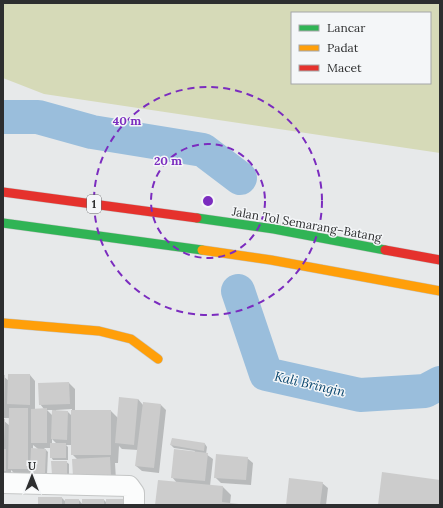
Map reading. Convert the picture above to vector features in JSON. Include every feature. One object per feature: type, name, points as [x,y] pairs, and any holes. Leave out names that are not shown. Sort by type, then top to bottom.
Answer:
[{"type":"main road","name":"Jalan Tol Semarang–Batang","points":[[3,192],[274,229],[440,260]]},
{"type":"main road","points":[[3,223],[271,260],[440,290]]},
{"type":"main road","points":[[3,323],[99,331],[130,339],[158,359]]},
{"type":"street","points":[[3,483],[129,486],[134,493],[134,505]]},
{"type":"green space","points":[[3,3],[440,3],[440,153],[44,94],[3,78]]},
{"type":"building","points":[[8,374],[30,374],[30,405],[7,404]]},
{"type":"building","points":[[3,375],[5,375],[4,413],[3,413]]},
{"type":"building","points":[[69,382],[70,404],[39,405],[38,383]]},
{"type":"building","points":[[119,397],[138,399],[134,445],[115,443]]},
{"type":"building","points":[[143,402],[161,404],[154,468],[135,466]]},
{"type":"building","points":[[9,408],[28,408],[28,469],[8,469]]},
{"type":"building","points":[[47,408],[47,443],[31,443],[31,409]]},
{"type":"building","points":[[52,410],[68,411],[67,440],[51,439]]},
{"type":"building","points":[[71,410],[111,410],[111,455],[71,455]]},
{"type":"building","points":[[3,419],[5,419],[4,440],[3,440]]},
{"type":"building","points":[[172,438],[205,443],[204,451],[170,445]]},
{"type":"building","points":[[50,443],[66,443],[66,458],[50,458]]},
{"type":"building","points":[[31,448],[46,449],[45,473],[30,473]]},
{"type":"building","points":[[3,449],[6,449],[6,471],[3,471]]},
{"type":"building","points":[[174,449],[208,453],[205,481],[171,478]]},
{"type":"building","points":[[216,454],[248,457],[246,480],[214,478]]},
{"type":"building","points":[[110,457],[111,475],[73,477],[72,459]]},
{"type":"building","points":[[51,461],[67,461],[67,474],[52,475]]},
{"type":"building","points":[[382,472],[440,480],[440,505],[378,505]]},
{"type":"building","points":[[289,478],[323,482],[320,505],[286,505]]},
{"type":"building","points":[[158,480],[223,486],[222,502],[239,505],[155,505]]},
{"type":"building","points":[[38,497],[62,497],[62,505],[38,505]]},
{"type":"building","points":[[65,499],[79,499],[79,505],[65,505]]},
{"type":"building","points":[[82,499],[104,499],[104,505],[82,505]]},
{"type":"building","points":[[106,499],[127,499],[127,505],[106,505]]},
{"type":"waterway","name":"Kali Bringin","points":[[3,117],[38,117],[92,132],[203,150],[240,178]]},
{"type":"waterway","name":"Kali Bringin","points":[[238,291],[266,374],[360,395],[425,391],[440,383]]},
{"type":"traffic: fast","points":[[197,218],[274,229],[385,250]]},
{"type":"traffic: fast","points":[[3,223],[202,250]]},
{"type":"traffic: slow","points":[[202,250],[271,260],[440,291]]},
{"type":"traffic: slow","points":[[3,323],[99,331],[131,339],[158,359]]},
{"type":"traffic: jam","points":[[3,192],[197,218]]},
{"type":"traffic: jam","points":[[385,250],[440,260]]}]
